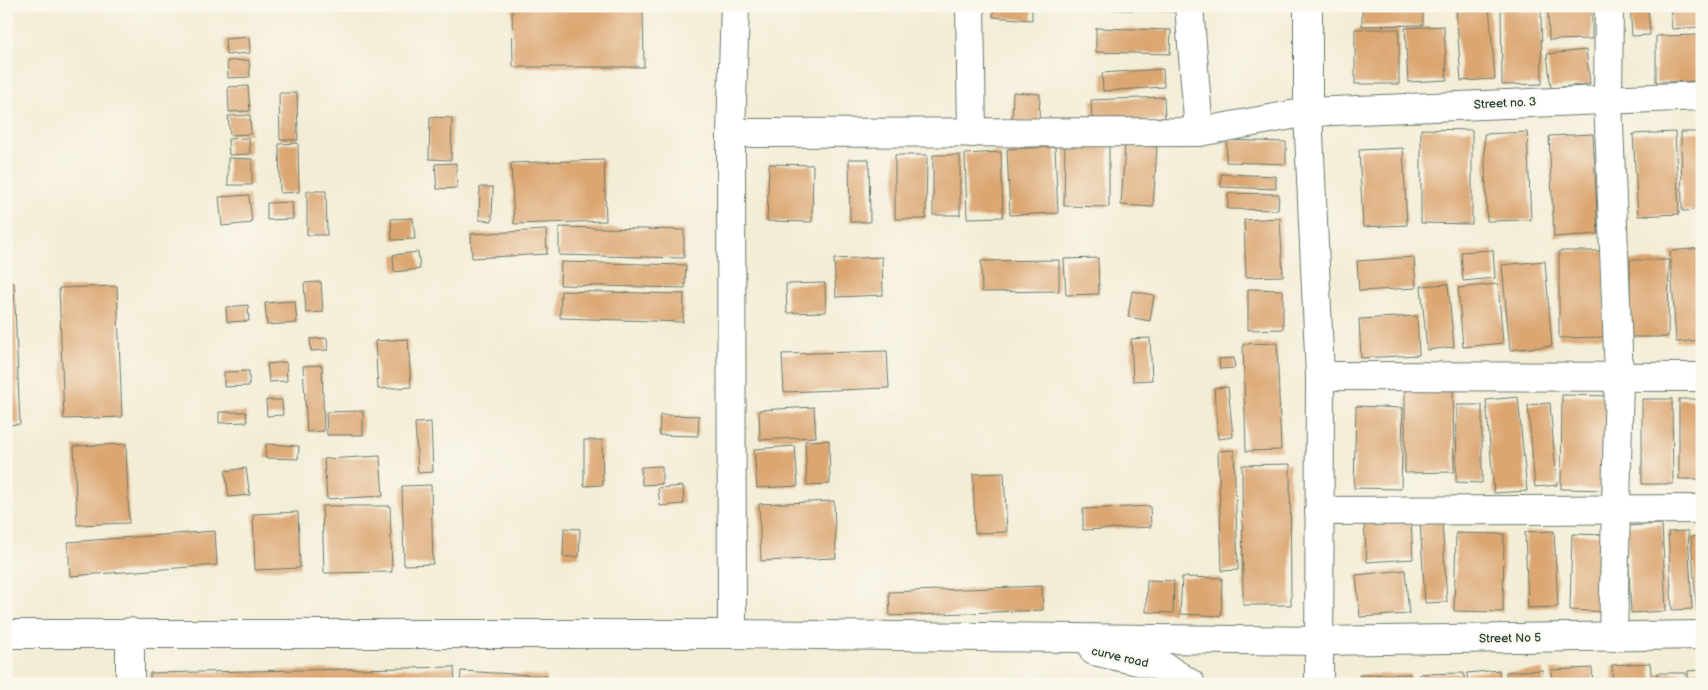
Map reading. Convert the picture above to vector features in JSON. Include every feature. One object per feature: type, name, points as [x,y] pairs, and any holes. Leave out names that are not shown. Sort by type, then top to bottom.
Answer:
[{"type":"street","points":[[732,634],[731,133],[735,6]]},
{"type":"street","points":[[970,6],[972,133]]},
{"type":"street","points":[[1189,6],[1199,132]]},
{"type":"street","points":[[1308,6],[1308,112],[1320,376],[1319,684]]},
{"type":"street","points":[[1609,6],[1608,99],[1619,377],[1613,637]]},
{"type":"street","name":"Street no. 3","points":[[731,133],[1199,132],[1308,112],[1702,96]]},
{"type":"street","points":[[1320,376],[1702,377]]},
{"type":"street","points":[[1319,511],[1616,511],[1702,509]]},
{"type":"street","points":[[130,632],[130,684]]},
{"type":"street","points":[[6,634],[130,632],[732,634],[1045,639]]},
{"type":"street","name":"Street No 5","points":[[1045,639],[1318,641],[1702,635]]},
{"type":"street","name":"curve road","points":[[1045,639],[1165,667],[1191,684]]},
{"type":"building","points":[[512,6],[643,6],[644,67],[513,67]]},
{"type":"building","points":[[994,6],[1032,6],[1032,20],[993,17]]},
{"type":"building","points":[[1105,6],[1177,6],[1177,12],[1105,9]]},
{"type":"building","points":[[1362,6],[1423,6],[1423,25],[1362,26]]},
{"type":"building","points":[[1456,6],[1489,6],[1495,79],[1461,81]]},
{"type":"building","points":[[1501,6],[1541,6],[1542,84],[1502,85]]},
{"type":"building","points":[[1548,6],[1592,6],[1592,39],[1549,40]]},
{"type":"building","points":[[1630,6],[1648,6],[1650,35],[1632,36]]},
{"type":"building","points":[[1670,6],[1702,6],[1702,27],[1672,29]]},
{"type":"building","points":[[1444,26],[1447,80],[1408,82],[1405,28]]},
{"type":"building","points":[[1096,28],[1171,30],[1170,54],[1096,52]]},
{"type":"building","points":[[1355,29],[1399,29],[1399,84],[1355,84]]},
{"type":"building","points":[[1702,35],[1702,81],[1656,82],[1656,36]]},
{"type":"building","points":[[249,37],[250,53],[226,55],[225,39]]},
{"type":"building","points":[[1586,50],[1590,84],[1551,88],[1547,54]]},
{"type":"building","points":[[249,60],[250,77],[228,78],[227,61]]},
{"type":"building","points":[[1163,69],[1164,87],[1103,91],[1102,73]]},
{"type":"building","points":[[248,86],[250,111],[229,112],[228,87]]},
{"type":"building","points":[[1013,92],[1040,94],[1039,122],[1012,121]]},
{"type":"building","points":[[279,93],[297,93],[298,140],[280,140]]},
{"type":"building","points":[[1164,97],[1165,120],[1092,123],[1091,100]]},
{"type":"building","points":[[250,115],[251,134],[230,135],[228,116]]},
{"type":"building","points":[[430,117],[452,118],[451,160],[429,159]]},
{"type":"building","points":[[1421,129],[1472,130],[1472,224],[1421,223]]},
{"type":"building","points":[[1527,132],[1531,220],[1487,221],[1484,134]]},
{"type":"building","points":[[1675,132],[1679,214],[1638,216],[1633,134]]},
{"type":"building","points":[[1681,132],[1702,132],[1702,210],[1682,211]]},
{"type":"building","points":[[1593,134],[1598,234],[1554,237],[1549,136]]},
{"type":"building","points":[[249,138],[250,154],[229,155],[228,139]]},
{"type":"building","points":[[1227,140],[1286,142],[1286,164],[1226,162]]},
{"type":"building","points":[[1065,142],[1109,142],[1109,207],[1064,206]]},
{"type":"building","points":[[298,143],[299,192],[280,193],[279,144]]},
{"type":"building","points":[[1125,145],[1157,147],[1153,207],[1121,205]]},
{"type":"building","points":[[1055,147],[1058,213],[1010,215],[1007,149]]},
{"type":"building","points":[[1403,148],[1407,225],[1363,227],[1359,150]]},
{"type":"building","points":[[1001,152],[1003,217],[967,218],[965,154]]},
{"type":"building","points":[[895,155],[927,155],[926,219],[895,219]]},
{"type":"building","points":[[933,155],[960,155],[960,215],[933,215]]},
{"type":"building","points":[[228,158],[252,159],[252,185],[228,185]]},
{"type":"building","points":[[849,159],[869,159],[870,222],[850,222]]},
{"type":"building","points":[[604,160],[606,221],[514,224],[511,163]]},
{"type":"building","points":[[456,163],[457,188],[437,189],[435,164]]},
{"type":"building","points":[[769,164],[813,165],[812,222],[767,221]]},
{"type":"building","points":[[1221,174],[1276,176],[1276,189],[1221,187]]},
{"type":"building","points":[[6,178],[9,178],[11,202],[6,203]]},
{"type":"building","points":[[480,187],[493,187],[492,221],[479,220]]},
{"type":"building","points":[[307,191],[326,191],[327,235],[307,235]]},
{"type":"building","points":[[1228,193],[1279,194],[1278,210],[1228,209]]},
{"type":"building","points":[[249,195],[252,223],[222,226],[219,197]]},
{"type":"building","points":[[292,202],[293,219],[267,220],[267,203]]},
{"type":"building","points":[[413,218],[415,239],[392,240],[391,219]]},
{"type":"building","points":[[1280,218],[1283,276],[1246,277],[1244,220]]},
{"type":"building","points":[[559,227],[684,230],[684,258],[559,255]]},
{"type":"building","points":[[546,230],[547,254],[472,258],[471,234]]},
{"type":"building","points":[[1702,248],[1702,340],[1676,342],[1670,251]]},
{"type":"building","points":[[1493,250],[1495,278],[1463,281],[1461,252]]},
{"type":"building","points":[[1559,251],[1604,251],[1605,337],[1559,338]]},
{"type":"building","points":[[418,252],[420,269],[394,272],[393,255]]},
{"type":"building","points":[[882,257],[883,295],[836,297],[834,259]]},
{"type":"building","points":[[1414,257],[1416,288],[1359,291],[1357,261]]},
{"type":"building","points":[[1098,258],[1099,294],[1066,295],[1064,259]]},
{"type":"building","points":[[1059,260],[1059,291],[982,292],[981,261]]},
{"type":"building","points":[[1630,260],[1669,260],[1668,337],[1630,337]]},
{"type":"building","points":[[1545,261],[1552,346],[1510,350],[1502,265]]},
{"type":"building","points":[[561,262],[686,265],[685,288],[560,285]]},
{"type":"building","points":[[321,282],[323,312],[306,313],[304,283]]},
{"type":"building","points":[[6,283],[14,283],[20,424],[6,425]]},
{"type":"building","points":[[825,283],[826,312],[787,313],[786,284]]},
{"type":"building","points":[[1448,284],[1454,347],[1427,350],[1421,286]]},
{"type":"building","points":[[1498,284],[1503,343],[1463,347],[1458,288]]},
{"type":"building","points":[[117,286],[122,417],[64,419],[59,288]]},
{"type":"building","points":[[1248,289],[1283,290],[1283,329],[1248,330]]},
{"type":"building","points":[[561,291],[684,294],[683,322],[560,318]]},
{"type":"building","points":[[1132,291],[1154,295],[1150,321],[1128,317]]},
{"type":"building","points":[[295,301],[297,323],[267,325],[265,303]]},
{"type":"building","points":[[248,305],[249,321],[227,322],[226,307]]},
{"type":"building","points":[[1417,316],[1419,355],[1361,358],[1359,319]]},
{"type":"building","points":[[327,338],[328,350],[311,351],[310,339]]},
{"type":"building","points":[[1150,338],[1152,380],[1133,381],[1131,339]]},
{"type":"building","points":[[408,339],[411,387],[378,389],[375,341]]},
{"type":"building","points":[[1277,343],[1281,450],[1246,451],[1243,344]]},
{"type":"building","points":[[887,351],[889,388],[784,392],[782,354]]},
{"type":"building","points":[[1234,358],[1235,368],[1220,369],[1219,359]]},
{"type":"building","points":[[286,362],[287,381],[269,382],[267,364]]},
{"type":"building","points":[[322,365],[324,431],[307,432],[303,366]]},
{"type":"building","points":[[249,371],[249,386],[224,387],[224,372]]},
{"type":"building","points":[[1405,383],[1453,383],[1454,472],[1405,473]]},
{"type":"building","points":[[1228,387],[1233,437],[1218,439],[1214,388]]},
{"type":"building","points":[[1562,395],[1614,396],[1613,490],[1561,489]]},
{"type":"building","points":[[1518,397],[1527,491],[1494,493],[1486,400]]},
{"type":"building","points":[[1642,399],[1672,399],[1673,484],[1642,484]]},
{"type":"building","points":[[1679,399],[1702,399],[1702,479],[1679,479]]},
{"type":"building","points":[[266,400],[282,400],[283,415],[267,416]]},
{"type":"building","points":[[1550,403],[1557,485],[1535,487],[1528,405]]},
{"type":"building","points":[[1457,405],[1482,405],[1482,483],[1456,482]]},
{"type":"building","points":[[1356,406],[1403,408],[1401,489],[1354,488]]},
{"type":"building","points":[[814,407],[816,437],[760,440],[759,410]]},
{"type":"building","points":[[363,411],[363,435],[327,435],[326,412]]},
{"type":"building","points":[[219,412],[246,412],[247,422],[219,423]]},
{"type":"building","points":[[660,415],[699,416],[698,436],[659,435]]},
{"type":"building","points":[[431,422],[433,472],[418,473],[415,423]]},
{"type":"building","points":[[584,440],[602,440],[603,485],[584,486]]},
{"type":"building","points":[[829,440],[830,484],[807,485],[805,441]]},
{"type":"building","points":[[126,444],[129,523],[77,525],[74,446]]},
{"type":"building","points":[[266,444],[299,446],[298,459],[265,458]]},
{"type":"building","points":[[6,445],[8,445],[8,527],[6,527]]},
{"type":"building","points":[[795,446],[798,486],[757,488],[754,449]]},
{"type":"building","points":[[1234,450],[1238,570],[1222,571],[1218,451]]},
{"type":"building","points":[[380,456],[383,496],[327,499],[324,459]]},
{"type":"building","points":[[1290,464],[1291,605],[1243,605],[1242,465]]},
{"type":"building","points":[[662,466],[662,484],[642,485],[641,467]]},
{"type":"building","points":[[246,468],[250,495],[229,497],[225,471]]},
{"type":"building","points":[[1004,473],[1007,532],[975,533],[973,474]]},
{"type":"building","points":[[431,485],[433,564],[404,565],[402,486]]},
{"type":"building","points":[[683,486],[684,504],[660,506],[658,488]]},
{"type":"building","points":[[834,501],[836,558],[761,561],[759,504]]},
{"type":"building","points":[[322,506],[390,506],[392,572],[324,573]]},
{"type":"building","points":[[1150,506],[1151,527],[1083,530],[1083,509]]},
{"type":"building","points":[[298,512],[300,568],[255,570],[253,514]]},
{"type":"building","points":[[1442,520],[1447,602],[1425,603],[1420,521]]},
{"type":"building","points":[[1411,521],[1413,559],[1367,562],[1364,524]]},
{"type":"building","points":[[1662,524],[1666,611],[1631,613],[1627,526]]},
{"type":"building","points":[[564,528],[580,529],[579,557],[563,557]]},
{"type":"building","points":[[215,531],[217,565],[70,576],[68,542]]},
{"type":"building","points":[[1554,531],[1558,607],[1528,608],[1525,532]]},
{"type":"building","points":[[1688,531],[1692,609],[1672,610],[1668,532]]},
{"type":"building","points":[[1456,533],[1504,534],[1503,612],[1454,611]]},
{"type":"building","points":[[1572,534],[1610,535],[1607,612],[1570,610]]},
{"type":"building","points":[[1702,536],[1702,617],[1697,617],[1691,537]]},
{"type":"building","points":[[1405,570],[1409,614],[1360,617],[1356,575]]},
{"type":"building","points":[[1182,577],[1222,578],[1221,616],[1180,614]]},
{"type":"building","points":[[1147,580],[1174,581],[1173,613],[1146,612]]},
{"type":"building","points":[[1042,586],[1043,610],[890,616],[889,592]]},
{"type":"building","points":[[1650,663],[1652,684],[1613,684],[1612,665]]},
{"type":"building","points":[[454,667],[455,684],[150,684],[150,673]]},
{"type":"building","points":[[1592,668],[1593,684],[1552,684],[1551,670]]},
{"type":"building","points":[[1499,670],[1500,684],[1468,684],[1467,673]]},
{"type":"building","points":[[1543,670],[1544,684],[1507,684],[1506,672]]},
{"type":"building","points":[[1702,670],[1702,684],[1689,684],[1688,671]]},
{"type":"building","points":[[461,671],[547,676],[547,684],[460,684]]},
{"type":"building","points":[[1464,673],[1464,684],[1421,684],[1420,674]]},
{"type":"building","points":[[1657,673],[1686,673],[1687,684],[1658,684]]},
{"type":"building","points":[[1410,674],[1410,684],[1359,684],[1359,675]]}]
